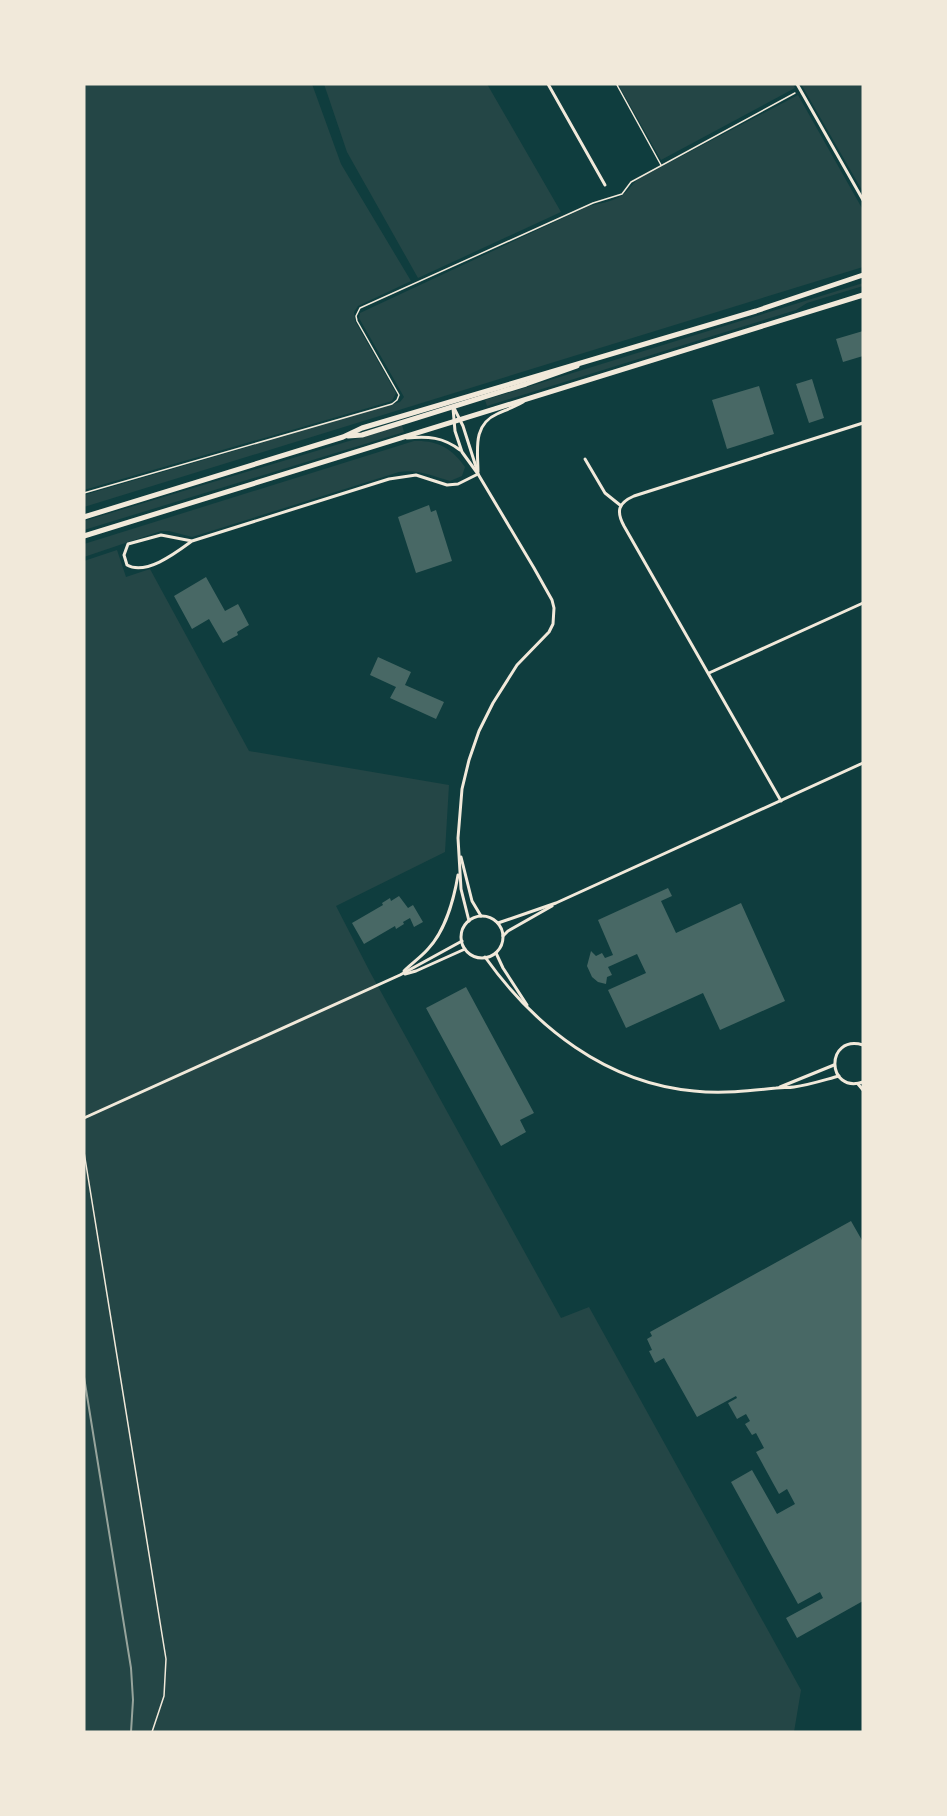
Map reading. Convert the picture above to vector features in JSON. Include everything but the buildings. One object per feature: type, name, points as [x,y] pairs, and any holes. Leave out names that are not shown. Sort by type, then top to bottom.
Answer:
[{"type":"highway","points":[[343,437],[362,435],[453,407],[863,275]]},
{"type":"highway","points":[[84,536],[863,295]]},
{"type":"highway","points":[[84,516],[343,437],[362,428],[587,362]]},
{"type":"street","points":[[548,84],[605,185]]},
{"type":"street","points":[[797,84],[863,200]]},
{"type":"street","points":[[478,474],[477,441],[483,425],[495,414],[510,410],[533,396]]},
{"type":"street","points":[[453,407],[478,474]]},
{"type":"street","points":[[457,420],[455,431],[462,452],[478,474],[547,591],[552,600],[554,616],[549,632],[518,665],[500,690],[479,731],[462,789],[459,873],[469,921]]},
{"type":"street","points":[[781,801],[624,526],[619,516],[620,505],[634,496],[863,423]]},
{"type":"street","points":[[393,439],[426,436],[438,438],[447,441],[462,452]]},
{"type":"street","points":[[585,459],[605,494],[620,505]]},
{"type":"street","points":[[192,541],[161,535],[129,544],[124,555],[127,565],[132,568],[145,567],[167,559],[192,541],[389,479],[416,475],[447,485],[458,484],[478,474]]},
{"type":"street","points":[[709,673],[863,603]]},
{"type":"street","points":[[498,923],[556,903],[863,763]]},
{"type":"street","points":[[460,855],[472,901],[481,916]]},
{"type":"street","points":[[400,975],[429,949],[436,938],[449,911],[459,873]]},
{"type":"street","points":[[503,936],[556,903]]},
{"type":"street","points":[[481,916],[498,923],[503,936],[496,952],[485,957],[474,956],[466,949],[462,941],[463,930],[469,921],[481,916]]},
{"type":"street","points":[[84,1118],[400,975],[462,941]]},
{"type":"street","points":[[400,975],[416,971],[466,949]]},
{"type":"street","points":[[496,952],[503,968],[529,1009]]},
{"type":"street","points":[[485,957],[502,981],[529,1009],[576,1050],[638,1080],[695,1092],[725,1092],[803,1086],[839,1076]]},
{"type":"street","points":[[863,1045],[843,1046],[835,1058],[834,1065],[844,1081],[858,1084],[863,1089]]},
{"type":"street","points":[[779,1088],[834,1065]]},
{"type":"street","points":[[858,1084],[863,1082]]},
{"type":"path","points":[[619,84],[617,86],[662,166]]},
{"type":"path","points":[[84,493],[392,404],[399,395],[357,321],[357,311],[360,308],[593,203],[622,194],[631,182],[801,90]]},
{"type":"path","points":[[84,1152],[166,1659],[164,1696],[152,1732]]},
{"type":"shaded area","points":[[84,84],[312,84],[341,164],[411,281],[358,306],[354,312],[355,321],[396,393],[392,401],[84,490]]},
{"type":"shaded area","points":[[324,84],[487,84],[561,212],[418,278],[347,152]]},
{"type":"shaded area","points":[[618,84],[793,84],[795,88],[661,160]]},
{"type":"shaded area","points":[[801,84],[863,84],[863,192]]},
{"type":"shaded area","points":[[798,95],[863,210],[863,267],[84,507],[84,495],[400,402],[404,397],[359,318],[360,313],[589,206],[619,198],[640,178]]},
{"type":"shaded area","points":[[863,283],[863,286],[807,303],[796,310],[487,406],[485,400]]},
{"type":"shaded area","points":[[402,425],[404,432],[84,530],[84,521]]},
{"type":"shaded area","points":[[414,441],[430,442],[449,450],[465,467],[462,476],[450,481],[419,472],[399,472],[192,537],[161,531],[84,557],[84,544]]},
{"type":"shaded area","points":[[117,550],[126,577],[150,569],[249,751],[449,785],[445,852],[336,906],[561,1318],[589,1307],[801,1690],[794,1732],[84,1732],[84,561]]},
{"type":"railway","points":[[84,1377],[131,1668],[133,1700],[131,1732]]}]
